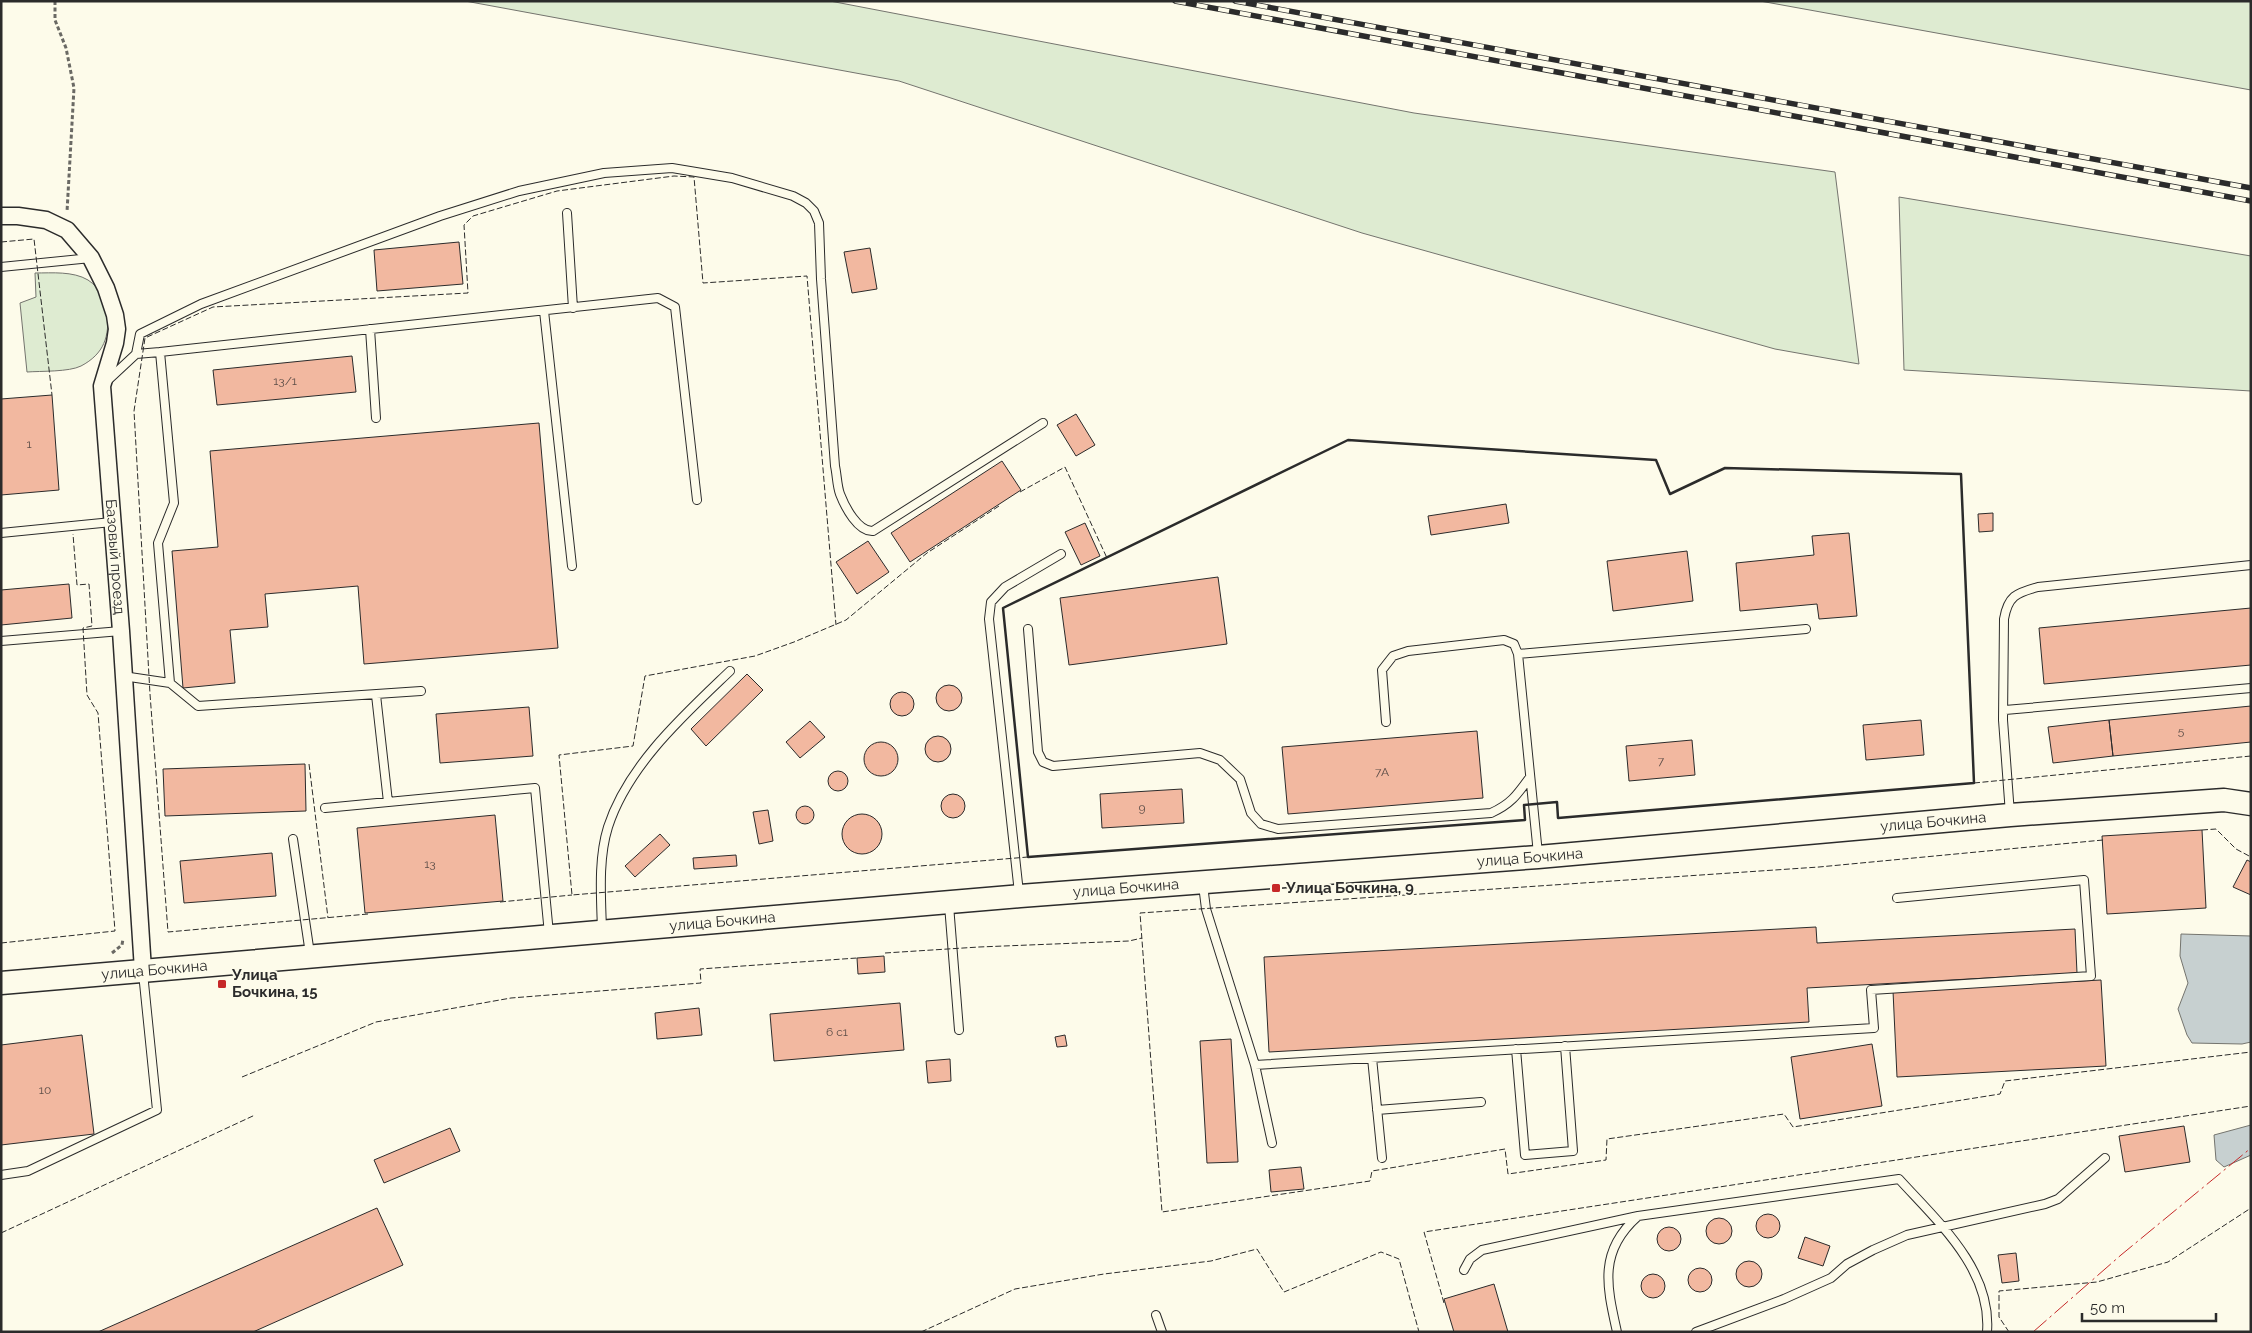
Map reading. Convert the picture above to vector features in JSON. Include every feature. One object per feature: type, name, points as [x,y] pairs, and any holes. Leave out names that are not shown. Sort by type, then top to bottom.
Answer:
[{"type":"street","name":"Базовый проезд","points":[[1,216],[18,216],[46,220],[67,230],[91,258],[111,301],[117,329],[102,386],[121,631],[143,970]]},
{"type":"street","name":"улица Бочкина","points":[[1,983],[1020,896],[1538,857],[2010,815],[2224,800],[2251,804]]},
{"type":"lane","points":[[102,386],[136,354],[140,334],[201,304],[440,216],[519,191],[604,173],[672,168],[732,178],[793,196],[806,203],[814,211],[819,223],[821,240],[821,278],[835,466],[840,494],[858,526],[862,529],[867,532],[873,531],[1043,423]]},
{"type":"lane","points":[[567,212],[573,308]]},
{"type":"lane","points":[[1,267],[91,258]]},
{"type":"lane","points":[[136,354],[658,298],[676,307],[697,500]]},
{"type":"lane","points":[[544,311],[572,566]]},
{"type":"lane","points":[[370,329],[376,418]]},
{"type":"lane","points":[[160,352],[174,503],[158,543],[170,683]]},
{"type":"lane","points":[[1,533],[112,522]]},
{"type":"lane","points":[[1020,896],[989,619],[991,602],[1005,587],[1061,554]]},
{"type":"lane","points":[[2010,815],[2006,780],[2005,710],[2004,619],[2007,604],[2015,596],[2038,587],[2251,565]]},
{"type":"lane","points":[[1028,629],[1038,752],[1043,762],[1053,766],[1200,753],[1220,760],[1240,779],[1251,813],[1261,824],[1278,830],[1491,813],[1505,807],[1516,798],[1530,777]]},
{"type":"lane","points":[[1518,654],[1806,629]]},
{"type":"lane","points":[[1,641],[121,631]]},
{"type":"lane","points":[[1386,722],[1382,670],[1393,656],[1421,648],[1504,640],[1514,644],[1518,654],[1538,857]]},
{"type":"lane","points":[[602,931],[602,861],[608,828],[615,809],[636,773],[662,736],[730,671]]},
{"type":"lane","points":[[123,676],[170,683],[198,706],[421,691]]},
{"type":"lane","points":[[2005,710],[2251,688]]},
{"type":"lane","points":[[376,695],[388,802]]},
{"type":"lane","points":[[325,808],[535,788],[550,936]]},
{"type":"lane","points":[[293,839],[310,957]]},
{"type":"lane","points":[[1255,1065],[1874,1028],[1871,990],[2091,976],[2084,880],[1897,898]]},
{"type":"lane","points":[[1203,883],[1206,909],[1255,1065],[1272,1143]]},
{"type":"lane","points":[[948,902],[960,1030]]},
{"type":"lane","points":[[1,1175],[28,1171],[157,1110],[143,970]]},
{"type":"lane","points":[[1516,1049],[1525,1155],[1574,1151],[1565,1046]]},
{"type":"lane","points":[[1372,1058],[1382,1158]]},
{"type":"lane","points":[[1377,1110],[1481,1102]]},
{"type":"lane","points":[[1696,1332],[1784,1299],[1831,1278],[1847,1264],[1907,1235],[2045,1204],[2058,1199],[2105,1158]]},
{"type":"lane","points":[[1464,1270],[1470,1259],[1482,1250],[1638,1216],[1899,1179],[1959,1246],[1982,1290],[1988,1320],[1987,1332]]},
{"type":"lane","points":[[1616,1332],[1609,1293],[1610,1255],[1627,1226],[1638,1216]]},
{"type":"lane","points":[[1156,1315],[1162,1332]]},
{"type":"path","points":[[55,1],[55,20],[66,48],[74,88],[67,230]]},
{"type":"path","points":[[108,956],[122,945],[125,931]]},
{"type":"green space","points":[[465,1],[830,1],[1414,113],[1835,172],[1859,364],[1775,349],[1362,233],[899,81]]},
{"type":"green space","points":[[1760,1],[2251,1],[2251,90]]},
{"type":"green space","points":[[1899,197],[2251,256],[2251,391],[1904,370]]},
{"type":"green space","points":[[35,273],[76,275],[92,283],[101,294],[105,303],[108,321],[104,344],[95,356],[81,366],[62,370],[27,372],[20,303],[36,297]]},
{"type":"shaded area","points":[[2181,934],[2251,936],[2251,1042],[2242,1044],[2192,1043],[2187,1035],[2178,1009],[2188,983],[2180,956]]},
{"type":"shaded area","points":[[2251,1125],[2251,1155],[2224,1167],[2216,1160],[2214,1135]]},
{"type":"building","points":[[459,242],[463,284],[377,291],[374,250]]},
{"type":"building","points":[[870,248],[877,289],[852,293],[844,252]]},
{"type":"building","points":[[352,356],[356,392],[217,405],[213,370]]},
{"type":"building","points":[[52,395],[59,490],[1,495],[1,399]]},
{"type":"building","points":[[1076,414],[1095,445],[1076,456],[1057,425]]},
{"type":"building","points":[[539,423],[558,648],[364,664],[358,586],[265,594],[268,627],[230,630],[235,683],[183,688],[172,551],[218,547],[210,451]]},
{"type":"building","points":[[1002,461],[1021,490],[910,562],[891,533]]},
{"type":"building","points":[[1506,504],[1509,523],[1431,535],[1428,516]]},
{"type":"building","points":[[1993,513],[1993,531],[1979,532],[1978,514]]},
{"type":"building","points":[[1085,523],[1100,556],[1081,565],[1065,532]]},
{"type":"building","points":[[1849,533],[1857,616],[1819,619],[1817,604],[1740,611],[1736,563],[1814,555],[1812,536]]},
{"type":"building","points":[[868,541],[889,572],[857,594],[836,562]]},
{"type":"building","points":[[1687,551],[1693,601],[1613,611],[1607,561]]},
{"type":"building","points":[[1218,577],[1227,644],[1069,665],[1060,598]]},
{"type":"building","points":[[69,584],[72,618],[1,625],[1,590]]},
{"type":"building","points":[[2251,608],[2251,665],[2044,684],[2039,628]]},
{"type":"building","points":[[747,674],[763,690],[706,746],[691,729]]},
{"type":"building","points":[[949,685],[958,689],[962,698],[958,707],[949,711],[940,707],[936,698],[940,689]]},
{"type":"building","points":[[902,692],[911,695],[914,704],[911,713],[902,716],[893,713],[890,704],[893,695]]},
{"type":"building","points":[[2251,706],[2251,742],[2113,756],[2109,720]]},
{"type":"building","points":[[529,707],[533,756],[440,763],[436,714]]},
{"type":"building","points":[[1921,720],[1924,755],[1866,760],[1863,725]]},
{"type":"building","points":[[2109,720],[2113,756],[2053,763],[2048,727]]},
{"type":"building","points":[[810,721],[825,737],[800,758],[786,742]]},
{"type":"building","points":[[1477,731],[1483,798],[1288,814],[1282,747]]},
{"type":"building","points":[[938,736],[947,740],[951,749],[947,758],[938,762],[929,758],[925,749],[929,740]]},
{"type":"building","points":[[1692,740],[1695,775],[1629,781],[1626,746]]},
{"type":"building","points":[[881,742],[893,747],[898,759],[893,771],[881,776],[869,771],[864,759],[869,747]]},
{"type":"building","points":[[305,764],[306,811],[165,816],[163,769]]},
{"type":"building","points":[[834,771],[842,771],[848,777],[848,785],[842,791],[834,791],[828,785],[828,777]]},
{"type":"building","points":[[1182,789],[1184,823],[1102,828],[1100,794]]},
{"type":"building","points":[[953,794],[958,795],[964,801],[964,811],[958,817],[953,818],[948,817],[942,811],[941,806],[942,801],[948,795]]},
{"type":"building","points":[[805,806],[813,811],[814,815],[809,823],[805,824],[797,819],[796,815],[801,807]]},
{"type":"building","points":[[768,810],[773,841],[759,844],[753,812]]},
{"type":"building","points":[[858,814],[866,814],[873,817],[879,823],[882,834],[879,845],[873,851],[866,854],[858,854],[851,851],[845,845],[842,838],[842,830],[845,823],[851,817]]},
{"type":"building","points":[[495,815],[503,901],[365,913],[357,828]]},
{"type":"building","points":[[2202,830],[2206,908],[2107,914],[2102,836]]},
{"type":"building","points":[[660,834],[670,845],[635,877],[625,866]]},
{"type":"building","points":[[272,853],[276,896],[184,903],[180,861]]},
{"type":"building","points":[[736,855],[737,866],[694,869],[693,858]]},
{"type":"building","points":[[2247,860],[2251,862],[2251,895],[2233,887]]},
{"type":"building","points":[[1816,927],[1817,943],[2075,929],[2077,973],[1807,988],[1809,1022],[1269,1052],[1264,957]]},
{"type":"building","points":[[884,956],[885,972],[858,974],[857,958]]},
{"type":"building","points":[[2101,980],[2106,1066],[1897,1077],[1893,991]]},
{"type":"building","points":[[900,1003],[904,1050],[774,1061],[770,1014]]},
{"type":"building","points":[[699,1008],[702,1035],[657,1039],[655,1013]]},
{"type":"building","points":[[82,1035],[94,1134],[1,1145],[1,1045]]},
{"type":"building","points":[[1065,1035],[1067,1046],[1057,1047],[1055,1037]]},
{"type":"building","points":[[1231,1039],[1238,1162],[1207,1163],[1200,1041]]},
{"type":"building","points":[[1872,1044],[1882,1106],[1800,1119],[1791,1057]]},
{"type":"building","points":[[950,1059],[951,1081],[928,1083],[926,1061]]},
{"type":"building","points":[[2184,1126],[2190,1162],[2125,1172],[2119,1136]]},
{"type":"building","points":[[450,1128],[460,1151],[384,1183],[374,1160]]},
{"type":"building","points":[[1301,1167],[1304,1189],[1271,1192],[1269,1170]]},
{"type":"building","points":[[377,1208],[403,1265],[253,1332],[98,1332]]},
{"type":"building","points":[[1763,1214],[1773,1214],[1780,1221],[1780,1231],[1773,1238],[1763,1238],[1756,1231],[1756,1221]]},
{"type":"building","points":[[1719,1218],[1728,1222],[1732,1231],[1728,1240],[1719,1244],[1710,1240],[1706,1231],[1710,1222]]},
{"type":"building","points":[[1669,1227],[1678,1230],[1681,1239],[1678,1248],[1669,1251],[1660,1248],[1657,1239],[1660,1230]]},
{"type":"building","points":[[1805,1237],[1830,1246],[1823,1266],[1798,1258]]},
{"type":"building","points":[[2016,1253],[2019,1281],[2002,1283],[1998,1255]]},
{"type":"building","points":[[1749,1261],[1758,1265],[1762,1274],[1758,1283],[1749,1287],[1740,1283],[1736,1274],[1740,1265]]},
{"type":"building","points":[[1700,1268],[1705,1269],[1711,1275],[1711,1285],[1705,1291],[1700,1292],[1695,1291],[1689,1285],[1688,1280],[1689,1275],[1695,1269]]},
{"type":"building","points":[[1653,1274],[1661,1278],[1665,1286],[1661,1294],[1653,1298],[1645,1294],[1641,1286],[1645,1278]]},
{"type":"building","points":[[1494,1284],[1508,1332],[1454,1332],[1444,1299]]},
{"type":"railway","points":[[1175,1],[2251,201]]},
{"type":"railway","points":[[1235,1],[2251,188]]},
{"type":"fence","points":[[368,914],[168,932],[150,694],[134,411],[145,338],[213,307],[468,293],[464,225],[473,216],[557,191],[674,176],[694,177],[703,283],[807,276],[836,625]]},
{"type":"fence","points":[[1,242],[34,239],[52,395]]},
{"type":"fence","points":[[1020,492],[1065,467],[1107,558]]},
{"type":"fence","points":[[999,506],[927,553],[846,620],[755,656],[645,676],[633,746],[559,755],[572,895],[1028,857]]},
{"type":"fence","points":[[1,943],[115,931],[98,713],[87,695],[83,628],[92,626],[89,584],[77,585],[73,534]]},
{"type":"fence","points":[[1974,783],[2251,756]]},
{"type":"fence","points":[[309,764],[328,918]]},
{"type":"fence","points":[[2202,830],[2216,829],[2236,849],[2251,857]]},
{"type":"fence","points":[[2103,840],[1819,867],[1140,913],[1162,1212],[1370,1181],[1372,1171],[1505,1149],[1508,1174],[1606,1160],[1607,1139],[1784,1114],[1793,1127],[2000,1094],[2005,1081],[2251,1052]]},
{"type":"fence","points":[[500,902],[572,895]]},
{"type":"fence","points":[[885,953],[1129,941],[1142,938]]},
{"type":"fence","points":[[242,1077],[376,1022],[511,998],[701,983],[700,969],[857,958]]},
{"type":"fence","points":[[1444,1303],[1424,1232],[2251,1106]]},
{"type":"fence","points":[[1,1233],[255,1115]]},
{"type":"fence","points":[[2009,1332],[1999,1317],[1999,1291],[2097,1282],[2168,1262],[2251,1208]]},
{"type":"fence","points":[[921,1332],[1015,1289],[1104,1274],[1211,1261],[1257,1249],[1284,1292],[1381,1252],[1399,1259],[1419,1332]]},
{"type":"wall","points":[[1348,440],[1656,460],[1670,494],[1725,468],[1961,474],[1974,783],[1558,818],[1557,802],[1524,805],[1525,820],[1028,857],[1003,608],[1348,440]]},
{"type":"power","points":[[2033,1332],[2121,1255],[2251,1148]]},
{"type":"place","name":"Улица Бочкина, 9","points":[[1276,888]]},
{"type":"place","name":"Улица Бочкина, 15","points":[[222,984]]}]
